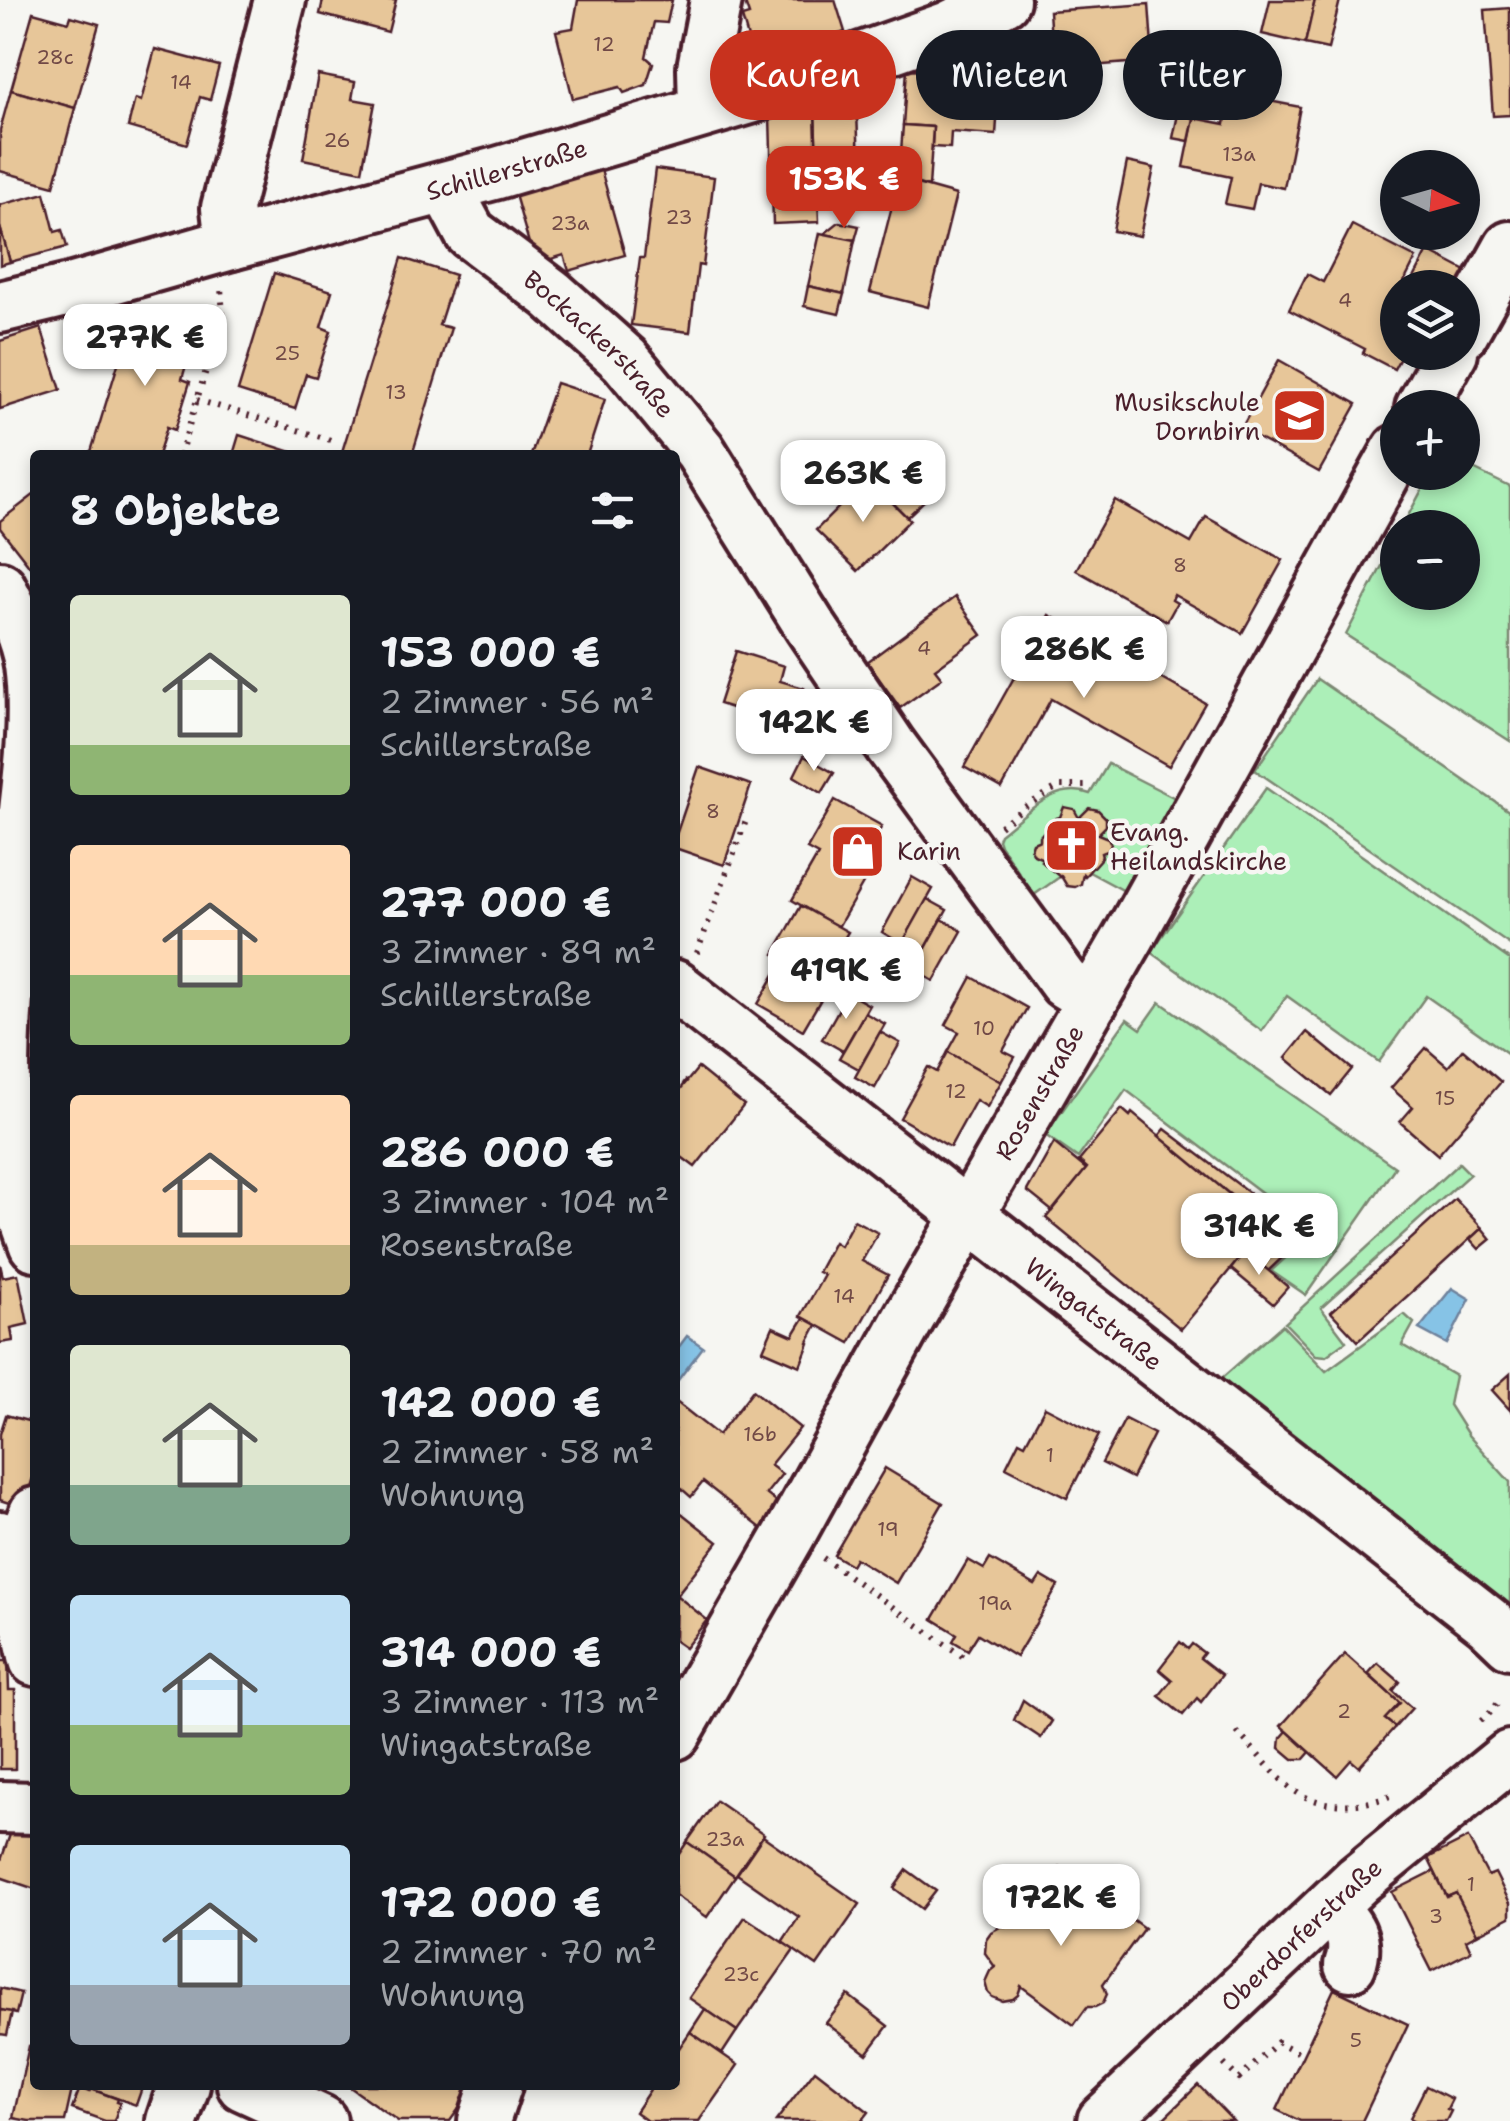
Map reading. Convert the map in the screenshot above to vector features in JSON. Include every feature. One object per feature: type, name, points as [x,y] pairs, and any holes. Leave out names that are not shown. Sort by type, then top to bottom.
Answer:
[{"type":"street","points":[[225,259],[227,208],[280,0]]},
{"type":"street","points":[[704,110],[703,68],[716,0]]},
{"type":"street","name":"Schillerstraße","points":[[0,307],[225,259],[446,188],[750,98],[949,27],[1004,0]]},
{"type":"street","name":"Bockackerstraße","points":[[446,188],[470,233],[551,294],[622,357],[700,451],[890,744],[1065,983],[1093,1000]]},
{"type":"street","points":[[1480,301],[1510,248]]},
{"type":"street","name":"Rosenstraße","points":[[680,1725],[1093,1000],[1380,482]]},
{"type":"street","points":[[0,587],[30,662]]},
{"type":"street","points":[[30,772],[7,1000],[4,1072],[5,1130],[30,1228]]},
{"type":"street","name":"Wingatstraße","points":[[680,990],[1510,1643]]},
{"type":"street","points":[[30,1520],[7,1550],[30,1640]]},
{"type":"street","name":"Oberdorferstraße","points":[[1103,2121],[1358,1880],[1493,1740]]},
{"type":"street","points":[[0,1807],[30,1808]]},
{"type":"street","points":[[1328,1909],[1354,1937],[1350,1965]]},
{"type":"street","points":[[172,2121],[182,2090]]},
{"type":"street","points":[[255,2090],[321,2121]]},
{"type":"street","points":[[484,2121],[494,2090]]},
{"type":"path","points":[[182,450],[223,315],[225,259]]},
{"type":"path","points":[[197,400],[331,440]]},
{"type":"path","points":[[997,828],[1059,786],[1086,786]]},
{"type":"path","points":[[680,986],[747,818]]},
{"type":"path","points":[[680,1079],[686,1083]]},
{"type":"path","points":[[809,1548],[964,1658]]},
{"type":"path","points":[[1493,1740],[1492,1712],[1500,1700]]},
{"type":"path","points":[[1237,1732],[1294,1791],[1332,1805],[1363,1804],[1388,1797],[1403,1785]]},
{"type":"path","points":[[1239,2079],[1278,2042],[1303,2055]]},
{"type":"green space","points":[[1480,472],[1510,487],[1510,741],[1346,635],[1380,570],[1380,610],[1480,610],[1480,510],[1411,510],[1422,490],[1480,490]]},
{"type":"green space","points":[[1317,679],[1510,812],[1510,945],[1255,770]]},
{"type":"green space","points":[[1108,764],[1181,801],[1132,895],[1089,872],[1085,876],[1061,876],[1034,895],[1000,845],[1000,834],[1053,796],[1077,791],[1090,794]]},
{"type":"green space","points":[[1266,788],[1510,960],[1510,1055],[1426,996],[1379,1062],[1287,996],[1262,1031],[1151,952]]},
{"type":"green space","points":[[1160,1002],[1395,1167],[1306,1295],[1271,1271],[1314,1232],[1126,1090],[1078,1158],[1045,1135],[1127,1019],[1141,1029]]},
{"type":"green space","points":[[1459,1163],[1470,1174],[1321,1308],[1346,1341],[1326,1356],[1316,1355],[1285,1323]]},
{"type":"green space","points":[[1404,1314],[1414,1323],[1402,1345],[1455,1376],[1449,1405],[1468,1435],[1510,1482],[1510,1624],[1215,1384],[1282,1325],[1326,1371]]},
{"type":"water","points":[[1452,1288],[1470,1299],[1447,1344],[1419,1329]]},
{"type":"water","points":[[687,1336],[703,1347],[680,1377],[680,1345]]},
{"type":"building","points":[[323,0],[396,0],[388,32],[320,14]]},
{"type":"building","points":[[578,0],[672,0],[667,23],[654,22],[646,57],[653,63],[646,85],[624,93],[620,87],[573,99],[556,31],[573,28]]},
{"type":"building","points":[[744,0],[835,0],[844,30],[746,30],[742,17],[749,15]]},
{"type":"building","points":[[1270,0],[1315,0],[1305,44],[1282,39],[1282,30],[1263,30]]},
{"type":"building","points":[[1315,0],[1340,0],[1328,49],[1305,44]]},
{"type":"building","points":[[1149,4],[1151,30],[1123,30],[1123,63],[1103,65],[1103,30],[1050,30],[1049,11]]},
{"type":"building","points":[[1510,8],[1510,115],[1493,116],[1485,10]]},
{"type":"building","points":[[33,12],[69,22],[71,16],[99,24],[75,108],[11,90]]},
{"type":"building","points":[[155,49],[219,66],[210,100],[200,97],[187,144],[128,127],[135,99],[141,101]]},
{"type":"building","points":[[907,69],[916,69],[916,120],[997,120],[996,135],[951,132],[950,148],[932,147],[933,127],[903,125]]},
{"type":"building","points":[[318,75],[355,82],[352,99],[375,103],[362,171],[303,159]]},
{"type":"building","points":[[11,90],[75,108],[54,186],[0,171],[0,130]]},
{"type":"building","points":[[1282,103],[1300,107],[1284,188],[1258,183],[1252,209],[1225,204],[1231,177],[1184,167],[1194,120],[1225,124],[1226,120],[1282,120]]},
{"type":"building","points":[[770,120],[815,120],[819,222],[773,224]]},
{"type":"building","points":[[815,120],[857,120],[860,191],[818,192]]},
{"type":"building","points":[[1177,120],[1194,120],[1189,141],[1173,138]]},
{"type":"building","points":[[903,125],[933,127],[929,187],[899,179]]},
{"type":"building","points":[[880,160],[872,190],[860,191],[859,161]]},
{"type":"building","points":[[1127,162],[1154,168],[1140,236],[1113,231]]},
{"type":"building","points":[[600,166],[625,255],[569,271],[564,255],[535,264],[514,191]]},
{"type":"building","points":[[655,169],[714,177],[690,332],[631,325]]},
{"type":"building","points":[[899,179],[956,195],[928,307],[870,292]]},
{"type":"building","points":[[45,193],[55,232],[62,230],[67,247],[10,262],[0,227],[0,205]]},
{"type":"building","points":[[839,222],[859,226],[855,240],[824,234]]},
{"type":"building","points":[[1352,225],[1380,239],[1380,250],[1400,250],[1416,258],[1410,270],[1380,270],[1380,362],[1363,353],[1365,349],[1289,310],[1307,274],[1323,282]]},
{"type":"building","points":[[0,227],[10,262],[0,265]]},
{"type":"building","points":[[820,233],[855,240],[844,294],[808,286]]},
{"type":"building","points":[[1428,251],[1464,270],[1418,270]]},
{"type":"building","points":[[402,258],[455,275],[439,325],[451,328],[414,450],[343,450]]},
{"type":"building","points":[[274,273],[332,291],[321,327],[331,331],[316,377],[306,374],[295,409],[238,391]]},
{"type":"building","points":[[808,286],[844,294],[839,314],[804,306]]},
{"type":"building","points":[[134,312],[196,331],[182,379],[190,382],[175,430],[167,427],[160,450],[92,450]]},
{"type":"building","points":[[41,328],[61,390],[0,409],[0,341]]},
{"type":"building","name":"Musikschule Dornbirn","points":[[1279,360],[1357,404],[1319,472],[1241,429]]},
{"type":"building","points":[[556,383],[605,399],[589,450],[533,450]]},
{"type":"building","points":[[239,435],[286,450],[234,450]]},
{"type":"building","points":[[868,478],[910,520],[858,571],[816,530]]},
{"type":"building","points":[[906,480],[925,500],[907,517],[888,498]]},
{"type":"building","points":[[30,498],[30,567],[0,528],[0,521]]},
{"type":"building","points":[[1115,500],[1191,543],[1206,517],[1283,560],[1242,633],[1174,595],[1172,600],[1177,603],[1167,621],[1076,570]]},
{"type":"building","points":[[955,597],[982,635],[935,669],[942,678],[900,708],[867,662]]},
{"type":"building","points":[[1049,615],[1205,703],[1169,766],[1051,699],[1002,788],[964,767]]},
{"type":"building","points":[[736,651],[784,666],[780,681],[804,688],[790,732],[765,724],[767,719],[719,704]]},
{"type":"building","points":[[804,756],[834,773],[822,793],[794,776]]},
{"type":"building","points":[[699,767],[751,785],[724,865],[680,850],[680,823]]},
{"type":"building","points":[[835,800],[882,826],[855,874],[865,880],[838,927],[792,900],[818,855],[807,849]]},
{"type":"building","name":"Evang. Heilandskirche","points":[[1064,807],[1074,809],[1079,818],[1089,808],[1098,810],[1106,818],[1106,826],[1098,834],[1111,844],[1075,887],[1067,886],[1031,849],[1060,817]]},
{"type":"building","points":[[912,877],[933,889],[902,944],[882,932]]},
{"type":"building","points":[[927,899],[947,910],[918,962],[898,951]]},
{"type":"building","points":[[801,906],[848,932],[822,977],[831,982],[803,1030],[758,1004],[784,959],[774,954]]},
{"type":"building","points":[[942,919],[962,931],[934,981],[914,970]]},
{"type":"building","points":[[972,977],[1027,1008],[1003,1051],[1015,1057],[1001,1082],[948,1052],[959,1032],[946,1025]]},
{"type":"building","points":[[848,993],[869,1005],[843,1051],[822,1039]]},
{"type":"building","points":[[865,1013],[885,1024],[859,1069],[839,1058]]},
{"type":"building","points":[[880,1032],[900,1043],[875,1088],[855,1077]]},
{"type":"building","points":[[1307,1032],[1352,1069],[1331,1095],[1286,1058]]},
{"type":"building","points":[[1426,1048],[1448,1067],[1463,1049],[1501,1082],[1438,1155],[1400,1122],[1413,1107],[1391,1088]]},
{"type":"building","points":[[948,1052],[1001,1082],[987,1107],[976,1100],[950,1147],[900,1118],[928,1067],[937,1072]]},
{"type":"building","points":[[698,1068],[744,1105],[695,1167],[680,1156],[680,1090]]},
{"type":"building","points":[[1122,1109],[1130,1116],[1132,1113],[1267,1225],[1181,1329],[1046,1218],[1087,1168],[1079,1161]]},
{"type":"building","points":[[1165,1129],[1304,1237],[1268,1271],[1245,1251],[1267,1225],[1159,1136]]},
{"type":"building","points":[[1054,1143],[1086,1169],[1052,1211],[1027,1191]]},
{"type":"building","points":[[1455,1199],[1482,1228],[1358,1341],[1331,1312]]},
{"type":"building","points":[[854,1220],[878,1233],[862,1261],[888,1275],[850,1343],[801,1316],[824,1275],[818,1272],[834,1242],[840,1246]]},
{"type":"building","points":[[1482,1228],[1491,1239],[1479,1249],[1470,1239]]},
{"type":"building","points":[[1245,1251],[1288,1287],[1273,1304],[1231,1269]]},
{"type":"building","points":[[0,1264],[3,1277],[18,1274],[28,1324],[11,1328],[13,1341],[0,1343]]},
{"type":"building","points":[[804,1318],[817,1325],[800,1366],[763,1350],[773,1327],[793,1336]]},
{"type":"building","points":[[1510,1374],[1510,1410],[1492,1390]]},
{"type":"building","points":[[753,1390],[800,1428],[770,1465],[782,1474],[766,1494],[784,1508],[766,1532],[703,1482],[691,1497],[680,1487],[680,1405],[718,1435]]},
{"type":"building","points":[[1045,1407],[1099,1435],[1067,1498],[1006,1467],[1019,1441],[1025,1444]]},
{"type":"building","points":[[6,1415],[30,1422],[30,1487],[24,1508],[0,1500],[0,1434]]},
{"type":"building","points":[[1125,1419],[1154,1434],[1132,1478],[1102,1463]]},
{"type":"building","points":[[885,1468],[943,1503],[896,1583],[855,1558],[851,1565],[834,1555]]},
{"type":"building","points":[[680,1512],[718,1542],[680,1591]]},
{"type":"building","points":[[990,1559],[1035,1585],[1041,1576],[1058,1586],[1016,1657],[978,1634],[968,1650],[953,1641],[957,1634],[933,1619],[968,1560],[984,1569]]},
{"type":"building","points":[[680,1598],[707,1620],[685,1648],[680,1644]]},
{"type":"building","points":[[1180,1642],[1188,1649],[1192,1644],[1204,1653],[1200,1658],[1222,1675],[1201,1702],[1197,1698],[1183,1715],[1159,1696],[1172,1680],[1159,1669]]},
{"type":"building","points":[[1345,1654],[1400,1703],[1385,1719],[1395,1727],[1359,1767],[1351,1760],[1337,1776],[1281,1726]]},
{"type":"building","points":[[0,1661],[8,1661],[9,1690],[15,1690],[15,1769],[0,1769]]},
{"type":"building","points":[[1378,1663],[1400,1682],[1393,1691],[1412,1708],[1395,1727],[1385,1719],[1400,1703],[1368,1674]]},
{"type":"building","points":[[1023,1700],[1052,1721],[1041,1738],[1014,1720]]},
{"type":"building","points":[[1287,1731],[1310,1752],[1304,1759],[1293,1759],[1280,1748]]},
{"type":"building","points":[[716,1801],[764,1834],[735,1876],[687,1842]]},
{"type":"building","points":[[13,1826],[30,1832],[30,1887],[0,1877],[0,1863]]},
{"type":"building","points":[[763,1836],[860,1904],[817,1966],[782,1942],[799,1917],[737,1874]]},
{"type":"building","points":[[1468,1838],[1488,1876],[1495,1873],[1510,1903],[1510,1917],[1477,1934],[1456,1893],[1447,1897],[1428,1858]]},
{"type":"building","points":[[687,1842],[735,1876],[707,1917],[680,1898],[680,1852]]},
{"type":"building","points":[[1060,1867],[1144,1928],[1103,1984],[1107,1994],[1103,2003],[1087,2007],[1074,2025],[1021,1986],[1013,1999],[1002,2001],[988,1993],[985,1982],[995,1967],[985,1953],[986,1939],[1002,1926],[1016,1927]]},
{"type":"building","points":[[907,1870],[936,1891],[922,1909],[894,1888]]},
{"type":"building","points":[[1434,1871],[1447,1897],[1456,1893],[1477,1934],[1466,1940],[1471,1951],[1432,1971],[1392,1892]]},
{"type":"building","points":[[745,1917],[794,1950],[737,2031],[689,1998]]},
{"type":"building","points":[[0,1988],[21,1993],[16,2014],[0,2010]]},
{"type":"building","points":[[1334,1989],[1408,2024],[1362,2121],[1300,2121],[1277,2110]]},
{"type":"building","points":[[848,1995],[888,2026],[867,2054],[826,2023]]},
{"type":"building","points":[[705,2009],[737,2031],[722,2054],[690,2032]]},
{"type":"building","points":[[1,2010],[12,2012],[7,2035],[0,2034]]},
{"type":"building","points":[[690,2032],[738,2065],[699,2121],[647,2121],[635,2112],[650,2090],[680,2090],[680,2047]]},
{"type":"building","points":[[29,2046],[30,2090],[72,2090],[65,2121],[13,2118]]},
{"type":"building","points":[[815,2070],[869,2112],[862,2121],[776,2121]]},
{"type":"building","points":[[1198,2085],[1233,2121],[1161,2121]]},
{"type":"building","points":[[1426,2086],[1452,2099],[1446,2121],[1410,2118]]},
{"type":"building","points":[[79,2090],[94,2090],[120,2103],[114,2121],[72,2109]]},
{"type":"building","points":[[93,2090],[141,2090],[136,2105]]},
{"type":"building","points":[[354,2090],[472,2090],[450,2121],[398,2121]]},
{"type":"place","name":"Musikschule Dornbirn","points":[[1299,416]]},
{"type":"place","name":"Evang. Heilandskirche","points":[[1071,846]]},
{"type":"place","name":"Karin","points":[[858,851]]}]
